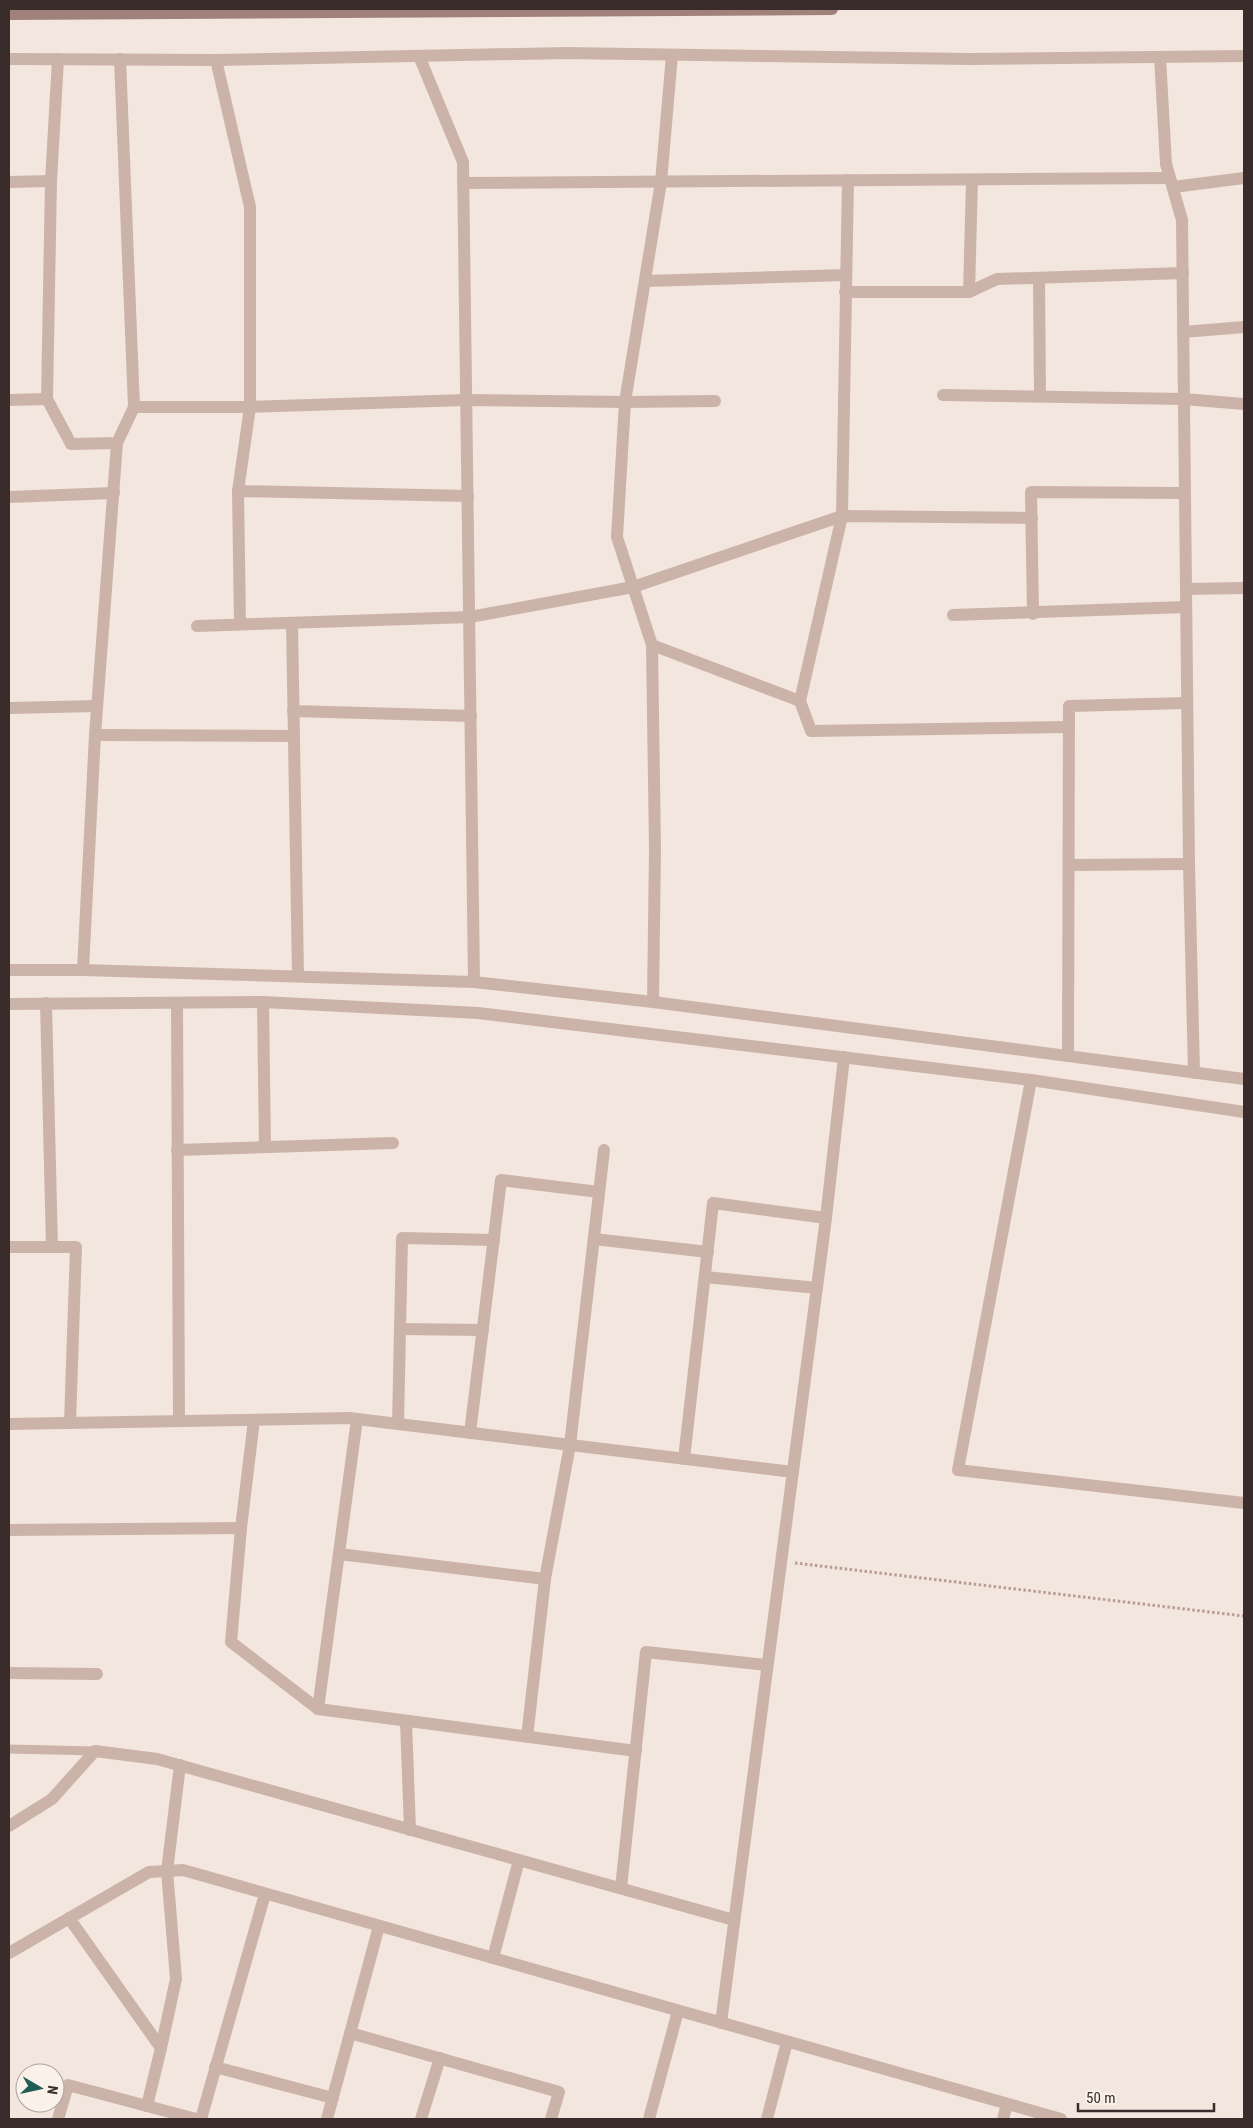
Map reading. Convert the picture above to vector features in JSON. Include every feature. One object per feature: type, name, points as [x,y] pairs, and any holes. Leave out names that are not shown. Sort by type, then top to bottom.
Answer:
[{"type":"main road","points":[[9,14],[832,9]]},
{"type":"street","points":[[9,59],[216,60],[566,53],[970,59],[1244,56]]},
{"type":"street","points":[[653,1002],[655,849],[652,646],[617,537],[626,402],[661,182],[672,55]]},
{"type":"street","points":[[420,56],[463,162],[474,982]]},
{"type":"street","points":[[1160,57],[1166,164],[1182,220],[1189,864],[1194,1073]]},
{"type":"street","points":[[58,59],[51,181],[47,399],[71,444],[117,443]]},
{"type":"street","points":[[83,970],[95,735],[117,443],[134,407],[120,59]]},
{"type":"street","points":[[216,60],[250,207],[250,407],[238,491],[240,624]]},
{"type":"street","points":[[463,183],[848,180],[1172,183],[1244,178]]},
{"type":"street","points":[[848,180],[842,516],[800,701],[811,731],[1069,727]]},
{"type":"street","points":[[969,292],[972,180]]},
{"type":"street","points":[[9,182],[51,181]]},
{"type":"street","points":[[845,292],[969,292],[997,279],[1183,274]]},
{"type":"street","points":[[645,281],[846,275]]},
{"type":"street","points":[[1039,278],[1040,396]]},
{"type":"street","points":[[1183,332],[1244,327]]},
{"type":"street","points":[[943,395],[1184,399],[1244,404]]},
{"type":"street","points":[[9,400],[47,399]]},
{"type":"street","points":[[134,407],[250,407],[466,400],[715,401]]},
{"type":"street","points":[[238,491],[468,496]]},
{"type":"street","points":[[1032,614],[1031,492],[1185,493]]},
{"type":"street","points":[[9,497],[114,493]]},
{"type":"street","points":[[197,626],[470,617],[633,587],[842,516],[1032,518]]},
{"type":"street","points":[[1186,589],[1244,588]]},
{"type":"street","points":[[953,615],[1032,614],[1186,607]]},
{"type":"street","points":[[292,623],[298,975]]},
{"type":"street","points":[[652,646],[800,701]]},
{"type":"street","points":[[1068,1056],[1070,706],[1187,703]]},
{"type":"street","points":[[9,708],[97,706]]},
{"type":"street","points":[[294,711],[471,716]]},
{"type":"street","points":[[95,735],[294,736]]},
{"type":"street","points":[[1069,865],[1189,864]]},
{"type":"street","points":[[9,970],[298,975],[474,982],[653,1002],[1244,1080]]},
{"type":"street","points":[[263,1002],[265,1147]]},
{"type":"street","points":[[9,1004],[263,1002],[478,1013],[1031,1080],[1244,1112]]},
{"type":"street","points":[[46,1003],[52,1247]]},
{"type":"street","points":[[177,1004],[179,1421]]},
{"type":"street","points":[[721,2023],[826,1218],[844,1057]]},
{"type":"street","points":[[1031,1080],[958,1470],[1244,1503]]},
{"type":"street","points":[[177,1150],[393,1143]]},
{"type":"street","points":[[527,1737],[545,1579],[570,1445],[604,1150]]},
{"type":"street","points":[[470,1433],[501,1180],[599,1192]]},
{"type":"street","points":[[684,1459],[714,1203],[826,1218]]},
{"type":"street","points":[[398,1424],[402,1238],[494,1240]]},
{"type":"street","points":[[594,1239],[708,1252]]},
{"type":"street","points":[[9,1248],[76,1247],[70,1423]]},
{"type":"street","points":[[705,1277],[817,1288]]},
{"type":"street","points":[[400,1329],[483,1330]]},
{"type":"street","points":[[9,1424],[356,1419],[793,1472]]},
{"type":"street","points":[[318,1709],[356,1419]]},
{"type":"street","points":[[254,1420],[230,1642],[318,1709],[636,1751]]},
{"type":"street","points":[[9,1530],[241,1528]]},
{"type":"street","points":[[338,1554],[545,1579]]},
{"type":"street","points":[[621,1888],[646,1652],[768,1665]]},
{"type":"street","points":[[9,1673],[97,1674]]},
{"type":"street","points":[[406,1721],[410,1830]]},
{"type":"street","points":[[9,1826],[52,1799],[95,1751],[156,1759],[180,1765],[734,1920]]},
{"type":"street","points":[[147,2106],[162,2048],[176,1979],[167,1871],[180,1765]]},
{"type":"street","points":[[493,1958],[518,1860]]},
{"type":"street","points":[[9,1953],[149,1872],[183,1870],[1061,2119]]},
{"type":"street","points":[[201,2119],[265,1894]]},
{"type":"street","points":[[69,1918],[162,2048]]},
{"type":"street","points":[[327,2119],[379,1926]]},
{"type":"street","points":[[649,2119],[678,2011]]},
{"type":"street","points":[[350,2033],[559,2092],[551,2119]]},
{"type":"street","points":[[767,2119],[787,2042]]},
{"type":"street","points":[[421,2119],[440,2058]]},
{"type":"street","points":[[216,2067],[333,2098]]},
{"type":"street","points":[[58,2119],[68,2085],[196,2119]]},
{"type":"street","points":[[1003,2119],[1008,2104]]},
{"type":"lane","points":[[9,1749],[95,1751]]},
{"type":"path","points":[[781,1561],[1244,1616]]}]
